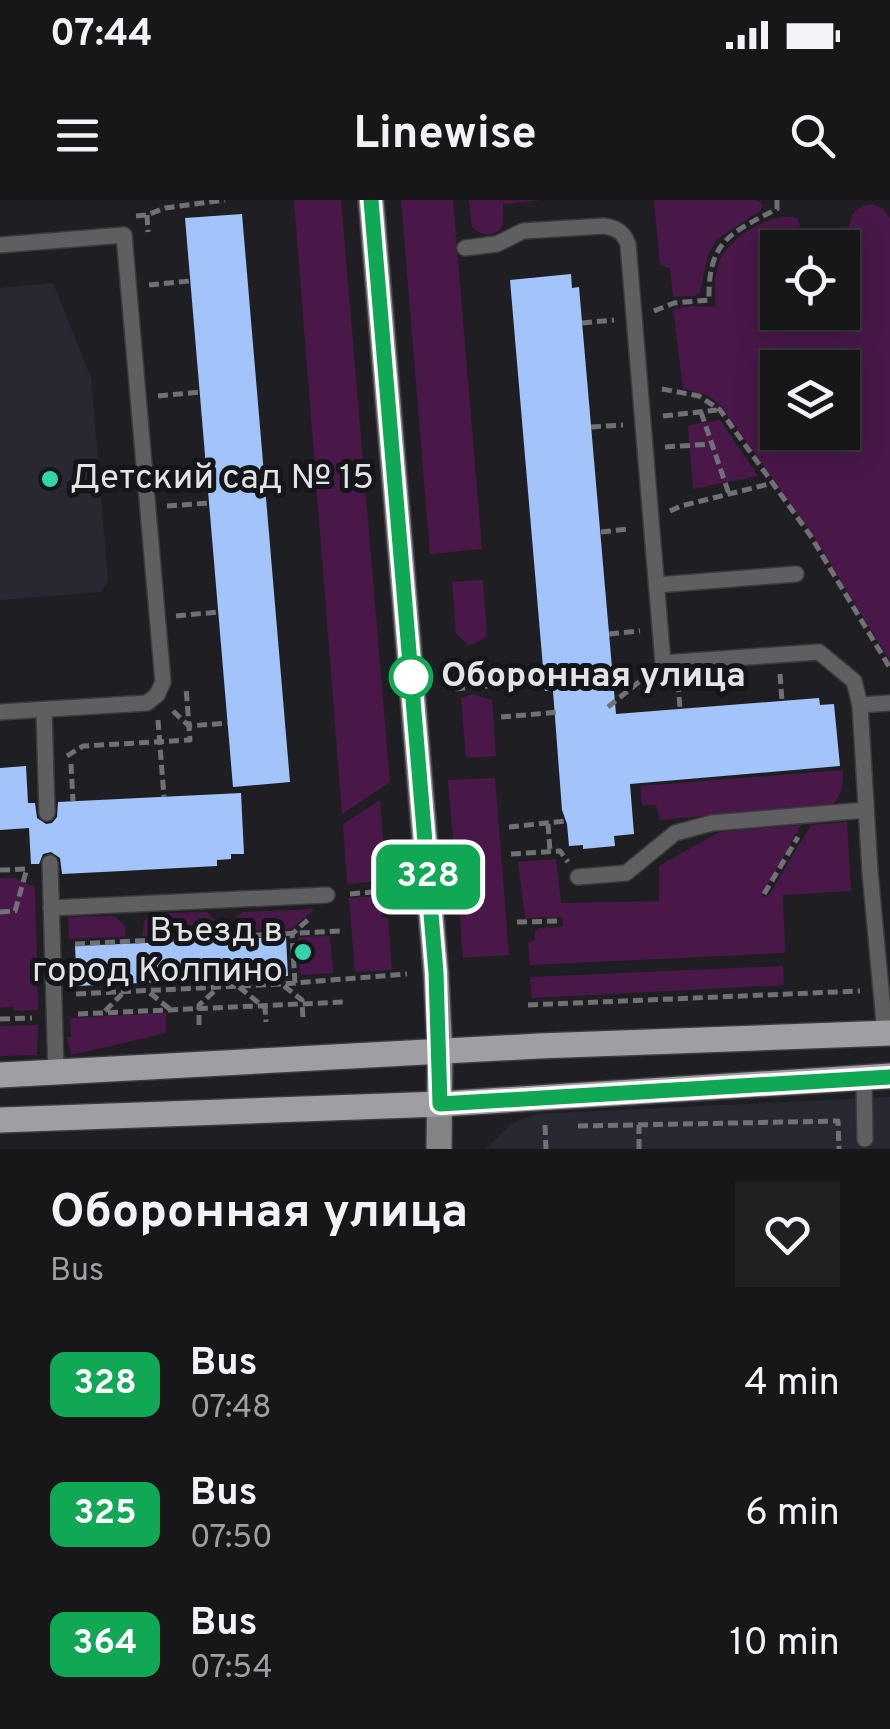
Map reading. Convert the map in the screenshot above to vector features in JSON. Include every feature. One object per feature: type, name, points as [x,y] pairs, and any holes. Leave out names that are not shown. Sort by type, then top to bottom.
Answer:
[{"type":"main road","points":[[371,200],[436,973],[439,1149]]},
{"type":"main road","points":[[0,1075],[887,1033]]},
{"type":"main road","points":[[0,1120],[440,1104],[890,1076]]},
{"type":"lane","points":[[465,248],[498,244],[523,231],[604,226],[616,228],[624,235],[628,244],[663,662],[819,652],[854,680],[860,704],[887,1033]]},
{"type":"lane","points":[[0,245],[124,235],[163,682],[147,702],[0,712]]},
{"type":"lane","points":[[656,585],[796,574]]},
{"type":"lane","points":[[860,704],[890,703]]},
{"type":"lane","points":[[44,710],[47,812]]},
{"type":"lane","points":[[578,876],[626,874],[675,833],[712,823],[866,810]]},
{"type":"lane","points":[[50,863],[56,1072]]},
{"type":"lane","points":[[51,908],[327,895]]},
{"type":"lane","points":[[864,1078],[865,1139]]},
{"type":"path","points":[[147,215],[164,208],[226,200]]},
{"type":"path","points":[[582,323],[634,319],[674,303],[709,304],[708,282],[716,251],[739,229],[777,209],[777,200]]},
{"type":"path","points":[[128,287],[190,281]]},
{"type":"path","points":[[639,387],[700,396],[720,410],[810,535],[890,668]]},
{"type":"path","points":[[138,398],[200,392]]},
{"type":"path","points":[[701,412],[730,494]]},
{"type":"path","points":[[645,448],[712,444]]},
{"type":"path","points":[[601,532],[632,529],[681,506],[773,484]]},
{"type":"path","points":[[148,508],[209,503]]},
{"type":"path","points":[[157,617],[218,612]]},
{"type":"path","points":[[609,634],[640,632]]},
{"type":"path","points":[[608,707],[663,662]]},
{"type":"path","points":[[780,668],[782,701]]},
{"type":"path","points":[[678,676],[680,709]]},
{"type":"path","points":[[455,689],[499,685]]},
{"type":"path","points":[[156,695],[189,726],[228,723]]},
{"type":"path","points":[[156,695],[164,797]]},
{"type":"path","points":[[501,717],[560,712]]},
{"type":"path","points":[[764,894],[810,815]]},
{"type":"path","points":[[509,827],[566,821]]},
{"type":"path","points":[[548,824],[550,852]]},
{"type":"path","points":[[511,854],[560,851],[578,876]]},
{"type":"path","points":[[0,912],[16,911],[27,869]]},
{"type":"path","points":[[327,895],[394,890]]},
{"type":"path","points":[[292,934],[310,917]]},
{"type":"path","points":[[517,922],[560,920]]},
{"type":"path","points":[[52,944],[342,931]]},
{"type":"path","points":[[292,934],[295,983]]},
{"type":"path","points":[[54,995],[408,974]]},
{"type":"path","points":[[282,984],[302,1000],[303,1020]]},
{"type":"path","points":[[200,1026],[199,1006],[220,986]]},
{"type":"path","points":[[238,986],[265,1008],[266,1022]]},
{"type":"path","points":[[528,1006],[882,990]]},
{"type":"path","points":[[147,991],[171,1010]]},
{"type":"path","points":[[104,1012],[124,992]]},
{"type":"path","points":[[0,1019],[302,1004],[345,1006]]},
{"type":"path","points":[[544,1112],[546,1149]]},
{"type":"path","points":[[564,1126],[838,1121],[840,1149]]},
{"type":"path","points":[[639,1125],[639,1149]]},
{"type":"shaded area","points":[[294,200],[341,200],[390,782],[342,814]]},
{"type":"shaded area","points":[[401,200],[453,200],[482,549],[430,554]]},
{"type":"shaded area","points":[[469,200],[542,200],[503,204],[502,226],[490,234],[472,227]]},
{"type":"shaded area","points":[[654,200],[755,200],[763,204],[760,211],[717,239],[708,254],[700,292],[695,296],[673,297],[670,268],[660,265]]},
{"type":"shaded area","points":[[872,204],[884,209],[890,219],[890,661],[813,535],[720,405],[709,396],[683,388],[673,309],[715,307],[716,277],[725,251],[754,227],[789,217],[798,219],[801,230],[760,230],[760,330],[860,330],[860,230],[813,230],[849,227],[858,209]]},
{"type":"shaded area","name":"Детский сад № 15","points":[[53,283],[91,378],[108,581],[101,592],[0,600],[0,288]]},
{"type":"shaded area","points":[[720,420],[758,476],[693,489],[688,425]]},
{"type":"shaded area","points":[[483,580],[487,636],[468,645],[456,633],[452,582]]},
{"type":"shaded area","points":[[472,694],[492,700],[496,756],[466,758],[461,698]]},
{"type":"shaded area","points":[[843,770],[841,792],[833,804],[660,820],[656,805],[642,805],[640,786]]},
{"type":"shaded area","points":[[495,778],[509,955],[463,958],[448,780]]},
{"type":"shaded area","points":[[380,800],[385,861],[379,863],[380,881],[347,884],[343,824]]},
{"type":"shaded area","points":[[847,822],[851,891],[783,895],[785,953],[530,965],[528,942],[535,940],[539,928],[563,927],[562,917],[525,918],[518,862],[556,859],[561,903],[659,901],[659,867],[720,832],[801,825],[761,897],[769,895],[811,825]]},
{"type":"shaded area","points":[[0,878],[15,878],[35,887],[38,1010],[0,1008]]},
{"type":"shaded area","points":[[381,896],[382,918],[388,918],[392,970],[355,972],[349,898]]},
{"type":"shaded area","points":[[315,909],[291,929],[234,931],[236,917],[243,912]]},
{"type":"shaded area","points":[[207,912],[218,924],[218,932],[142,936],[144,921],[150,914]]},
{"type":"shaded area","points":[[115,916],[125,926],[126,937],[69,939],[68,917]]},
{"type":"shaded area","points":[[330,936],[333,973],[300,975],[298,937]]},
{"type":"shaded area","points":[[783,966],[784,985],[532,998],[530,977]]},
{"type":"shaded area","points":[[166,1013],[166,1033],[71,1054],[67,1037],[71,1037],[70,1018]]},
{"type":"shaded area","points":[[38,1025],[37,1055],[0,1056],[0,1026]]},
{"type":"shaded area","points":[[890,1097],[890,1149],[486,1149],[510,1125],[537,1114]]},
{"type":"building","points":[[242,214],[290,782],[233,787],[185,218]]},
{"type":"building","points":[[571,274],[572,288],[579,287],[616,714],[819,698],[820,705],[834,704],[840,766],[630,784],[634,834],[614,836],[615,846],[583,849],[583,845],[569,846],[562,810],[553,691],[545,691],[510,280]]},
{"type":"building","points":[[26,766],[28,803],[35,803],[37,818],[46,824],[57,817],[58,802],[241,793],[244,854],[217,860],[217,866],[62,874],[60,858],[51,852],[43,854],[39,864],[31,864],[29,828],[0,830],[0,768]]},
{"type":"building","points":[[286,937],[288,976],[77,986],[75,946]]},
{"type":"bus line","name":"328","points":[[371,200],[436,973],[440,1104],[890,1077]]},
{"type":"place","name":"Детский сад № 15","points":[[50,479]]},
{"type":"place","name":"Оборонная улица","points":[[411,677]]},
{"type":"place","name":"Въезд в город Колпино","points":[[303,952]]}]
